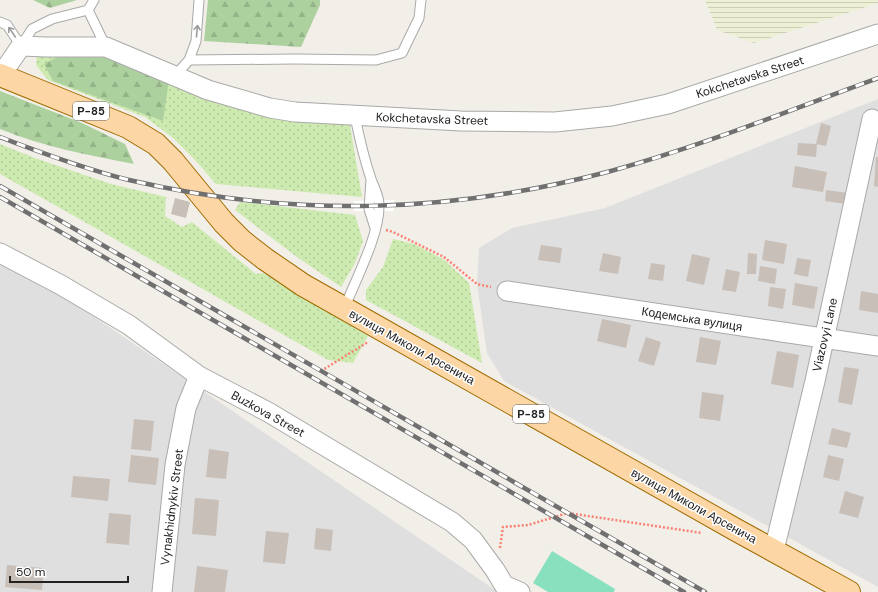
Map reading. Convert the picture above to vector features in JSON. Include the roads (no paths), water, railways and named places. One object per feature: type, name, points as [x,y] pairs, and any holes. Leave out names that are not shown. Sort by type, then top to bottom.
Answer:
[{"type":"main road","name":"вулиця Миколи Арсенича","points":[[0,75],[128,127],[156,144],[173,161],[224,223],[242,241],[303,285],[849,592]]},
{"type":"street","name":"Kokchetavska Street","points":[[21,46],[46,48],[106,47],[174,77],[208,90],[270,108],[295,112],[461,121],[555,122],[612,116],[668,104],[878,34]]},
{"type":"street","points":[[0,75],[21,46]]},
{"type":"street","name":"Viazovyi Lane","points":[[774,550],[824,338],[872,119]]},
{"type":"street","name":"Buzkova Street","points":[[0,253],[61,285],[129,325],[198,376],[268,412],[452,522],[473,540],[505,585]]},
{"type":"street","name":"Кодемська вулиця","points":[[507,291],[878,346]]},
{"type":"street","name":"Vynakhidnykiv Street","points":[[162,592],[175,465],[186,408],[198,376]]},
{"type":"lane","points":[[0,22],[7,25],[21,46],[32,29],[52,19],[88,10],[94,0]]},
{"type":"lane","points":[[174,77],[189,60],[196,41],[199,0]]},
{"type":"lane","points":[[189,60],[376,60],[402,53],[419,18],[421,0]]},
{"type":"lane","points":[[88,10],[106,47]]},
{"type":"lane","points":[[344,309],[369,249],[378,215],[379,204],[377,193],[371,180],[362,148],[355,116]]},
{"type":"railway","points":[[0,137],[113,176],[190,192],[251,201],[311,205],[371,206],[431,203],[491,196],[551,185],[611,171],[712,139],[878,78]]},
{"type":"railway","points":[[0,186],[705,592]]},
{"type":"railway","points":[[0,197],[684,592]]}]
